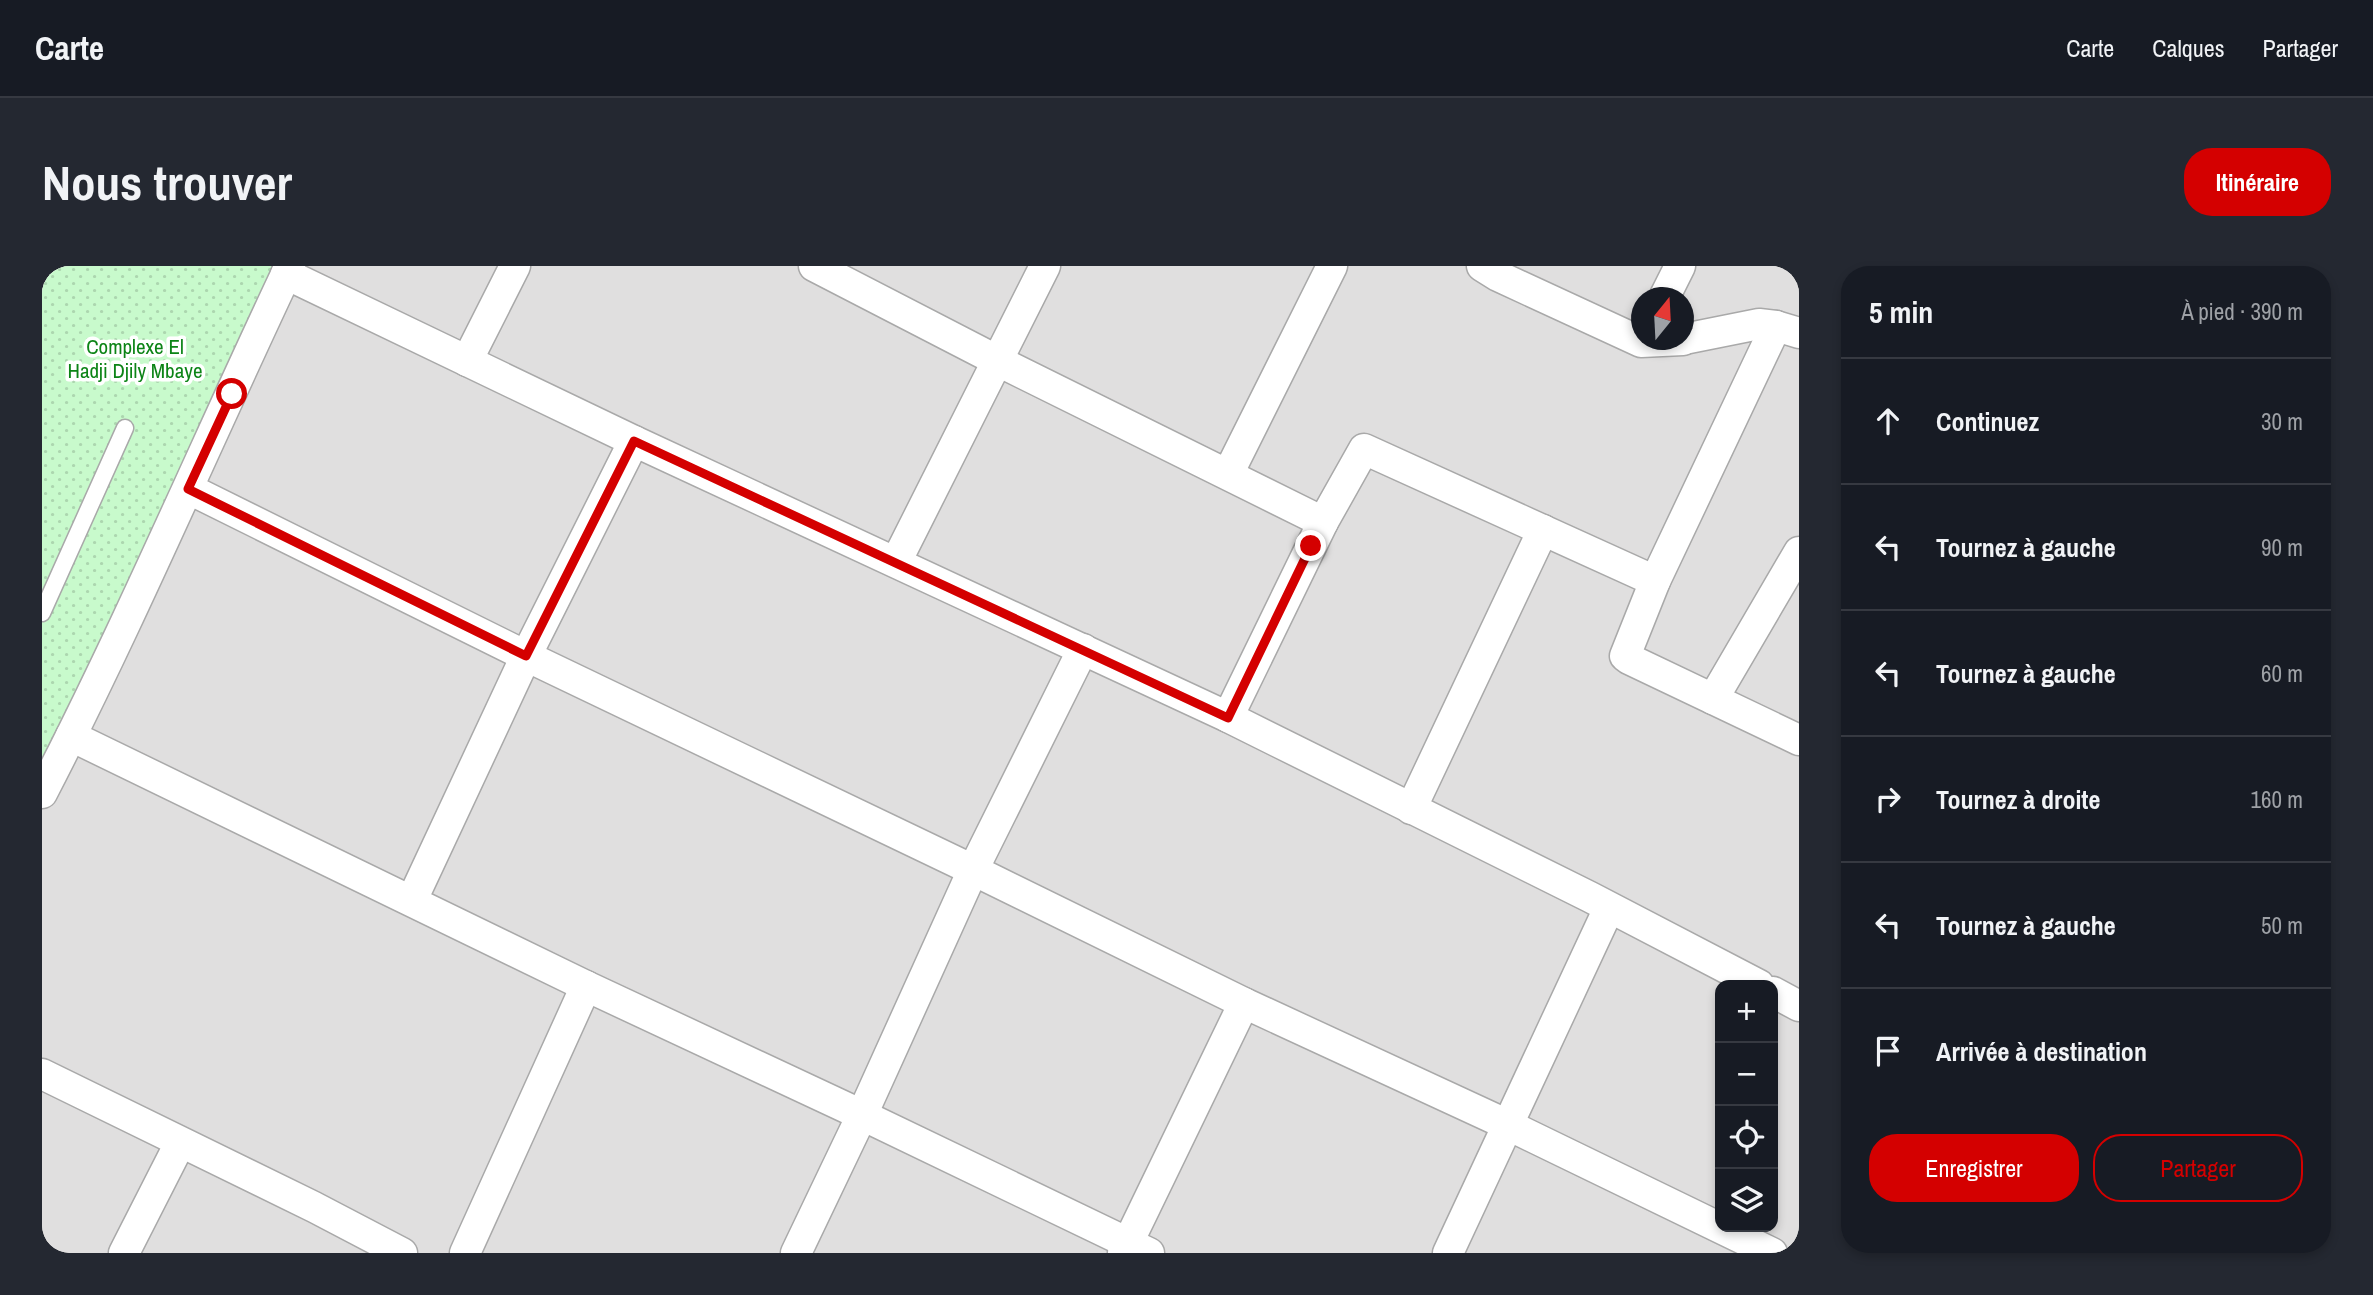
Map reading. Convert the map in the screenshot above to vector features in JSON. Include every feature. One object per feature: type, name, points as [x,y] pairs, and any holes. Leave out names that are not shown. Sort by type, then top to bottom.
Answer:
[{"type":"street","points":[[467,361],[515,266]]},
{"type":"street","points":[[814,266],[998,361],[1323,522]]},
{"type":"street","points":[[895,562],[1045,266]]},
{"type":"street","points":[[1228,474],[1332,266]]},
{"type":"street","points":[[1482,266],[1498,276],[1631,336]]},
{"type":"street","points":[[1670,287],[1680,266]]},
{"type":"street","points":[[42,793],[188,489],[288,270],[467,361],[634,441],[1228,718],[1749,980]]},
{"type":"street","points":[[1694,337],[1759,324],[1787,329],[1655,581],[1625,652],[1626,657],[1799,740]]},
{"type":"street","points":[[412,900],[526,656],[634,441]]},
{"type":"street","points":[[1228,718],[1323,522],[1363,449],[1655,581]]},
{"type":"street","points":[[188,489],[526,656],[1244,1003],[1508,1125],[1772,1253]]},
{"type":"street","points":[[1411,809],[1543,530]]},
{"type":"street","points":[[1713,699],[1799,552]]},
{"type":"street","points":[[796,1253],[973,870],[1083,649]]},
{"type":"street","points":[[71,736],[586,986],[862,1115],[1134,1250],[1244,1003]]},
{"type":"street","points":[[1448,1253],[1609,908]]},
{"type":"street","points":[[465,1253],[586,986]]},
{"type":"street","points":[[1778,995],[1799,1006]]},
{"type":"street","points":[[42,1074],[402,1253]]},
{"type":"street","points":[[124,1253],[180,1143]]},
{"type":"lane","points":[[42,613],[125,428]]},
{"type":"shaded area","points":[[42,266],[1799,266],[1799,1253],[42,1253]]},
{"type":"green space","name":"Complexe El Hadji Djily Mbaye","points":[[42,266],[281,266],[42,770]]},
{"type":"route","points":[[232,394],[188,489],[526,656],[634,441],[1228,718],[1311,546]]}]
